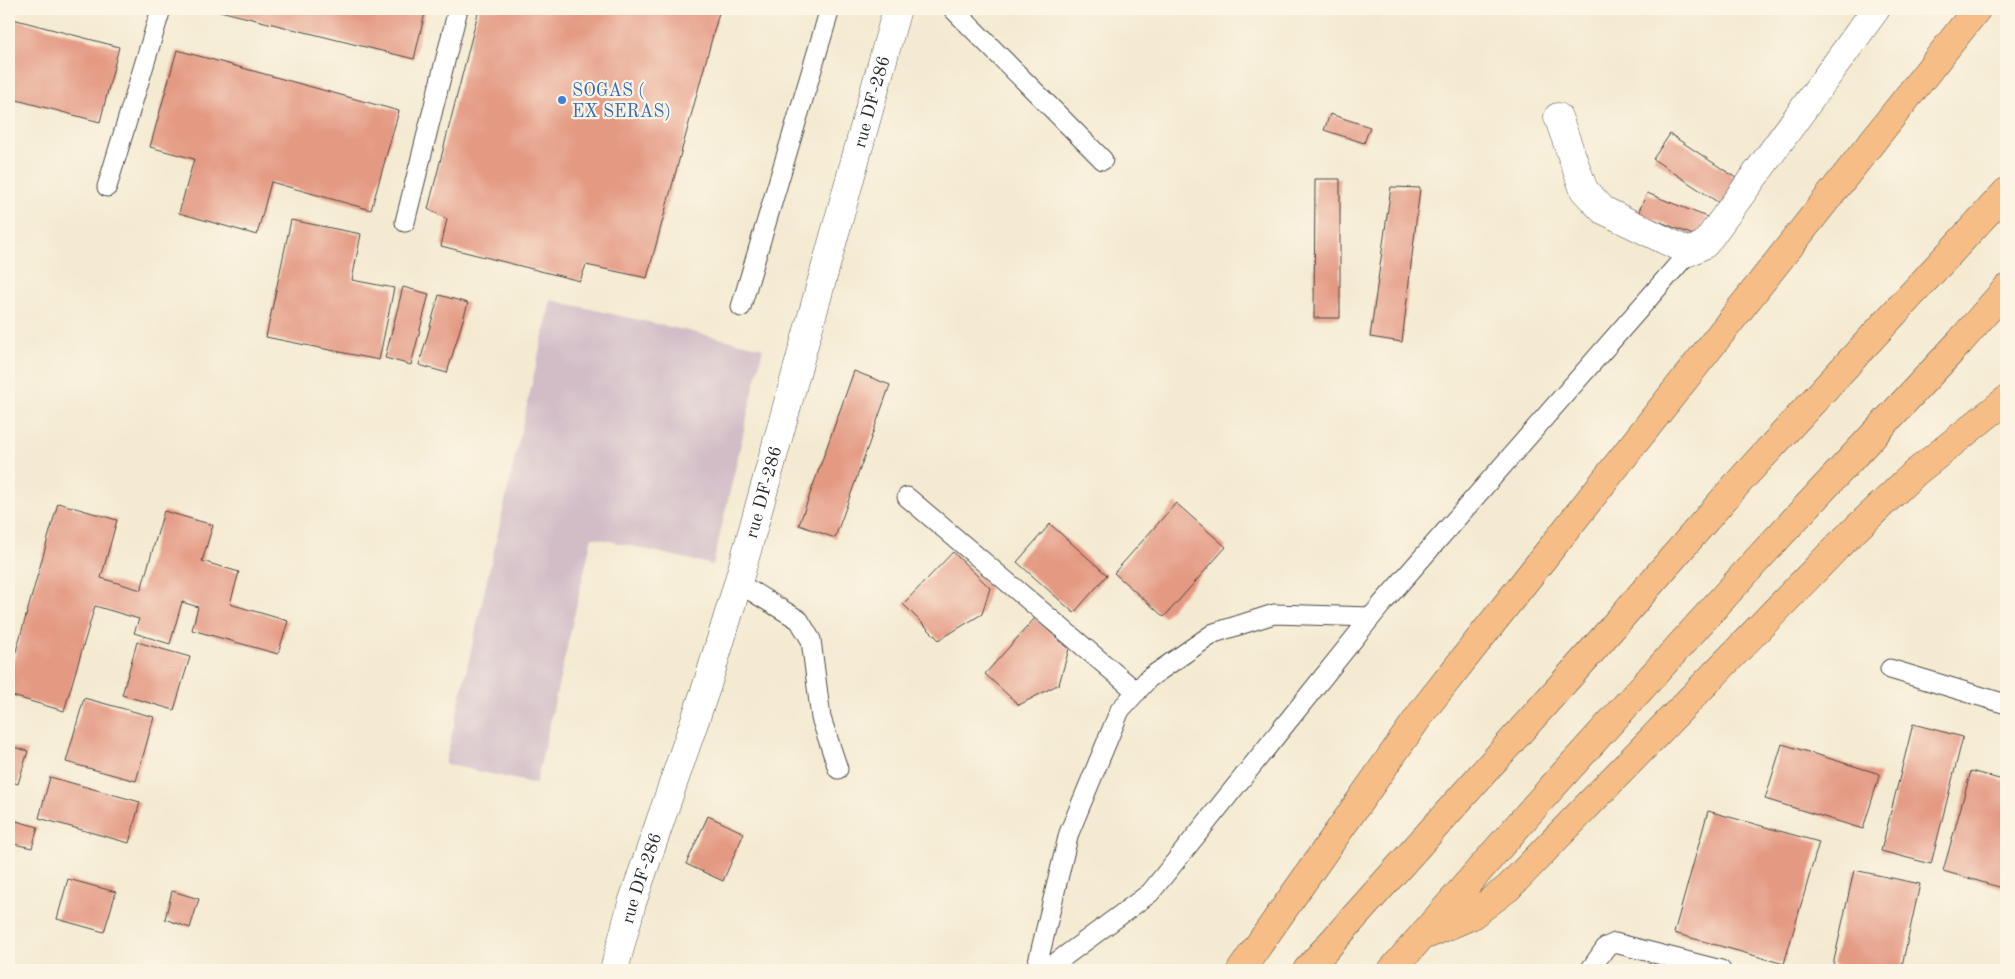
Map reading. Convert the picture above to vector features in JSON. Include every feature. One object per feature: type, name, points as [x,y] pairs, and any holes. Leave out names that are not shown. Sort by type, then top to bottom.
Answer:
[{"type":"highway","points":[[1240,970],[1425,708],[1977,9]]},
{"type":"highway","points":[[1307,970],[1592,651],[1737,484],[2006,192]]},
{"type":"highway","points":[[1392,970],[1556,783],[1757,560],[2006,289]]},
{"type":"highway","points":[[1423,936],[1471,916],[1508,888],[1841,543],[1914,474],[2006,400]]},
{"type":"street","name":"rue DF-286","points":[[614,970],[632,903],[707,685],[738,583],[897,9]]},
{"type":"street","points":[[1558,117],[1584,190],[1603,210],[1689,252],[1705,244],[1876,9]]},
{"type":"lane","points":[[107,187],[161,9]]},
{"type":"lane","points":[[405,222],[458,9]]},
{"type":"lane","points":[[741,307],[830,9]]},
{"type":"lane","points":[[953,9],[1103,160]]},
{"type":"lane","points":[[1046,970],[1150,893],[1372,617],[1689,252]]},
{"type":"lane","points":[[907,497],[1136,692]]},
{"type":"lane","points":[[738,583],[799,620],[811,640],[821,718],[838,769]]},
{"type":"lane","points":[[1036,970],[1069,833],[1120,710],[1149,678],[1214,633],[1274,614],[1372,617]]},
{"type":"lane","points":[[1890,669],[2006,704]]},
{"type":"lane","points":[[1590,970],[1606,947],[1615,943],[1721,970]]},
{"type":"shaded area","points":[[551,300],[763,348],[713,565],[592,537],[536,784],[445,764]]},
{"type":"building","points":[[221,9],[426,9],[414,59],[220,11]]},
{"type":"building","points":[[479,9],[720,9],[647,278],[586,265],[580,281],[441,246],[447,219],[428,209]]},
{"type":"building","points":[[9,18],[119,47],[100,122],[9,98]]},
{"type":"building","points":[[177,50],[399,111],[371,210],[271,182],[257,235],[179,213],[194,159],[150,147]]},
{"type":"building","points":[[1330,114],[1370,127],[1364,143],[1324,130]]},
{"type":"building","points":[[1670,134],[1739,180],[1722,205],[1653,159]]},
{"type":"building","points":[[1315,179],[1340,179],[1340,318],[1314,318]]},
{"type":"building","points":[[1391,187],[1420,188],[1402,342],[1370,337]]},
{"type":"building","points":[[1647,193],[1707,217],[1698,237],[1638,213]]},
{"type":"building","points":[[291,220],[361,234],[352,280],[394,288],[379,360],[266,337]]},
{"type":"building","points":[[403,287],[429,294],[411,365],[385,358]]},
{"type":"building","points":[[439,295],[468,303],[447,373],[419,365]]},
{"type":"building","points":[[854,371],[890,385],[835,538],[799,525]]},
{"type":"building","points":[[58,503],[117,520],[101,578],[141,590],[164,511],[213,525],[202,561],[239,572],[230,604],[288,621],[278,654],[192,630],[198,607],[182,602],[170,644],[134,633],[139,619],[95,606],[64,711],[9,695],[9,676]]},
{"type":"building","points":[[1176,503],[1226,547],[1164,617],[1114,573]]},
{"type":"building","points":[[1050,524],[1107,575],[1074,613],[1017,562]]},
{"type":"building","points":[[953,552],[990,588],[982,614],[939,640],[903,604]]},
{"type":"building","points":[[1035,618],[1069,649],[1059,684],[1019,705],[985,674]]},
{"type":"building","points":[[137,642],[190,657],[174,710],[122,695]]},
{"type":"building","points":[[84,698],[154,717],[136,781],[66,762]]},
{"type":"building","points":[[1913,724],[1963,737],[1931,864],[1881,851]]},
{"type":"building","points":[[1782,744],[1880,774],[1863,829],[1765,799]]},
{"type":"building","points":[[9,746],[28,751],[18,784],[9,781]]},
{"type":"building","points":[[1971,771],[2006,781],[2006,889],[1943,871]]},
{"type":"building","points":[[50,777],[140,802],[129,843],[39,818]]},
{"type":"building","points":[[1708,811],[1819,842],[1784,964],[1674,933]]},
{"type":"building","points":[[708,816],[744,833],[723,881],[686,864]]},
{"type":"building","points":[[9,819],[38,827],[32,848],[9,843]]},
{"type":"building","points":[[1854,870],[1920,884],[1901,970],[1856,970],[1833,965]]},
{"type":"building","points":[[68,879],[116,892],[104,932],[57,919]]},
{"type":"building","points":[[172,891],[199,899],[190,928],[165,919]]},
{"type":"place","name":"SOGAS ( EX SERAS)","points":[[562,100]]}]
